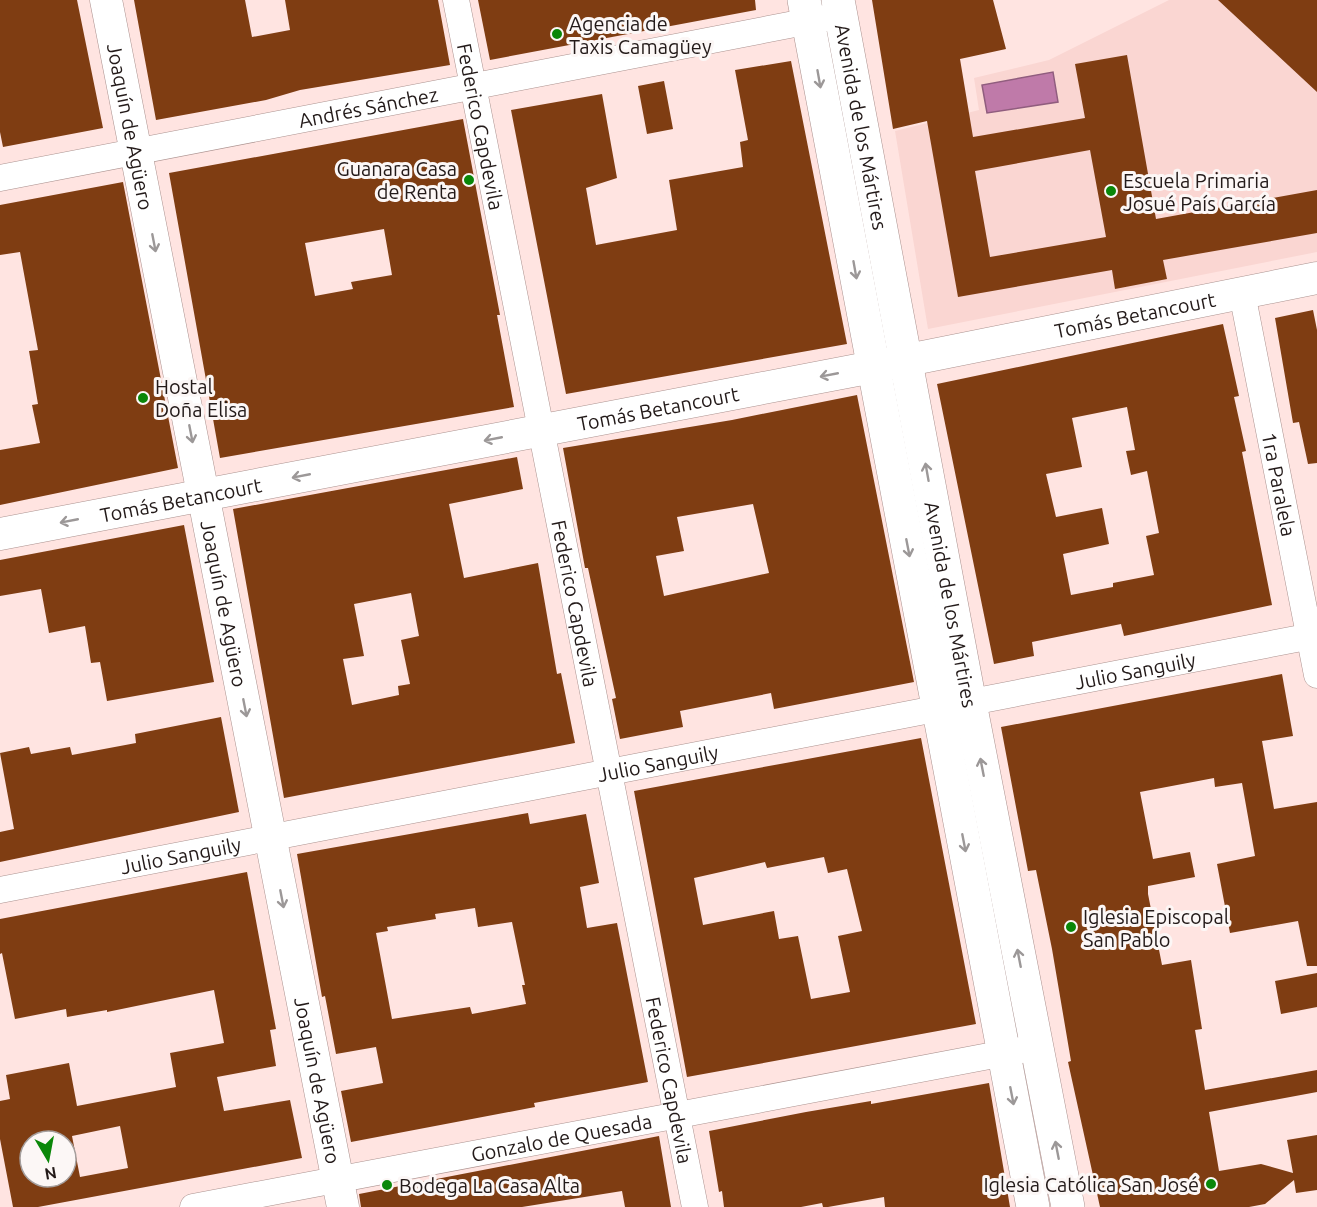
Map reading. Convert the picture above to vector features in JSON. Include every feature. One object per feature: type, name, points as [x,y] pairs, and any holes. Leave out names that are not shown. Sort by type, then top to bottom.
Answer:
[{"type":"main road","name":"Avenida de los Mártires","points":[[840,8],[907,360],[1003,1053],[1033,1207]]},
{"type":"main road","name":"Avenida de los Mártires","points":[[806,11],[873,367],[1036,1047],[1068,1207]]},
{"type":"street","name":"Joaquín de Agüero","points":[[106,0],[340,1193]]},
{"type":"street","name":"Federico Capdevila","points":[[456,0],[695,1207]]},
{"type":"street","name":"Andrés Sánchez","points":[[0,178],[472,87],[806,11],[840,8]]},
{"type":"street","name":"Tomás Betancourt","points":[[0,534],[873,367],[1317,278]]},
{"type":"street","name":"1ra Paralela","points":[[1242,293],[1313,636],[1317,675]]},
{"type":"street","name":"Julio Sanguily","points":[[0,890],[610,774],[1313,636]]},
{"type":"street","name":"Gonzalo de Quesada","points":[[193,1207],[340,1193],[678,1115],[1036,1047]]},
{"type":"shaded area","name":"Escuela Primaria Josué País García","points":[[1169,0],[1317,0],[1317,252],[928,329],[895,131],[979,110],[974,78],[1049,60]]},
{"type":"shaded area","points":[[1053,72],[1058,102],[987,113],[982,85]]},
{"type":"building","points":[[0,0],[77,0],[103,128],[3,147],[0,132]]},
{"type":"building","points":[[134,0],[245,0],[252,37],[290,30],[285,0],[438,0],[450,65],[300,90],[266,100],[156,120]]},
{"type":"building","name":"Agencia de Taxis Camagüey","points":[[478,0],[755,0],[756,10],[490,60]]},
{"type":"building","points":[[872,0],[993,0],[1006,49],[960,59],[973,137],[1085,118],[1075,64],[1127,55],[1156,219],[1317,190],[1317,233],[1163,260],[1167,279],[1115,289],[1112,270],[958,297],[927,121],[893,129]],"holes":[[[1090,150],[1106,237],[990,257],[975,171]]]},
{"type":"building","points":[[1218,0],[1317,0],[1317,92]]},
{"type":"building","points":[[791,61],[847,344],[566,394],[511,110],[602,94],[617,178],[586,188],[596,245],[677,230],[669,180],[743,167],[740,142],[748,140],[735,70]]},
{"type":"building","points":[[664,81],[673,129],[647,134],[638,86]]},
{"type":"building","points":[[463,119],[500,315],[497,315],[514,407],[220,458],[169,173]],"holes":[[[384,229],[392,275],[351,282],[353,289],[315,296],[305,243]]]},
{"type":"building","points":[[123,182],[178,468],[0,505],[0,450],[40,443],[32,405],[38,404],[29,351],[38,350],[20,252],[0,255],[0,205]]},
{"type":"building","points":[[1313,310],[1317,330],[1317,463],[1308,464],[1299,422],[1293,423],[1275,318]]},
{"type":"building","points":[[1223,324],[1239,396],[1234,397],[1246,451],[1242,452],[1272,605],[1124,636],[1121,624],[1032,642],[1034,656],[994,664],[937,384]],"holes":[[[1127,407],[1135,450],[1126,451],[1131,475],[1147,471],[1159,533],[1146,536],[1154,575],[1113,583],[1113,587],[1071,595],[1063,554],[1109,544],[1102,508],[1056,517],[1046,474],[1082,467],[1072,418]]]},
{"type":"building","points":[[857,395],[914,682],[774,709],[771,693],[680,711],[683,727],[620,739],[612,699],[616,698],[588,568],[585,568],[563,448],[732,420]],"holes":[[[753,504],[769,573],[664,596],[656,556],[684,551],[677,517]]]},
{"type":"building","points":[[517,457],[523,489],[449,504],[464,578],[538,563],[557,674],[561,673],[575,743],[284,798],[233,509]],"holes":[[[411,593],[419,636],[401,640],[410,684],[398,686],[399,695],[352,705],[343,659],[364,656],[354,604]]]},
{"type":"building","points":[[184,525],[214,682],[107,701],[100,662],[91,663],[85,626],[49,633],[41,589],[0,596],[0,560]]},
{"type":"building","points":[[1282,674],[1293,736],[1262,741],[1274,809],[1317,802],[1317,966],[1307,966],[1298,921],[1230,933],[1217,864],[1255,856],[1242,783],[1215,787],[1214,778],[1140,792],[1153,859],[1190,852],[1195,877],[1148,886],[1148,894],[1162,965],[1191,960],[1202,1029],[1195,1030],[1205,1090],[1317,1070],[1317,1092],[1209,1112],[1219,1171],[1261,1164],[1293,1173],[1287,1140],[1317,1135],[1317,1190],[1296,1193],[1294,1180],[1265,1204],[1249,1207],[1100,1207],[1068,1062],[1071,1061],[1036,870],[1028,871],[1001,727]]},
{"type":"building","points":[[221,717],[239,812],[0,862],[0,832],[14,829],[0,753],[29,747],[31,754],[70,747],[72,755],[136,743],[135,734]]},
{"type":"building","points":[[921,738],[976,1024],[687,1077],[634,791]],"holes":[[[824,857],[828,873],[847,869],[862,931],[838,936],[850,992],[811,999],[798,936],[779,939],[774,911],[703,925],[694,878],[765,862],[767,868]]]},
{"type":"building","points":[[528,813],[530,824],[586,814],[599,883],[580,887],[587,928],[617,923],[648,1082],[534,1103],[535,1107],[351,1142],[341,1091],[383,1083],[376,1047],[336,1054],[325,996],[322,997],[297,854]],"holes":[[[475,908],[478,927],[512,922],[525,985],[522,985],[526,1004],[472,1014],[470,1007],[392,1019],[376,933],[388,931],[387,927],[436,919],[435,914]]]},
{"type":"building","points":[[247,872],[276,1029],[270,1030],[276,1066],[217,1077],[224,1111],[290,1100],[302,1158],[38,1207],[13,1207],[0,1139],[0,1101],[10,1099],[6,1075],[69,1063],[77,1106],[176,1087],[170,1053],[224,1043],[214,990],[107,1012],[107,1010],[67,1017],[66,1009],[15,1019],[2,953],[0,954],[0,919]]},
{"type":"building","points":[[1317,973],[1317,1007],[1281,1014],[1275,981]]},
{"type":"building","points":[[989,1083],[1010,1207],[885,1207],[884,1197],[828,1207],[823,1207],[822,1203],[801,1207],[724,1207],[722,1191],[719,1192],[709,1131],[806,1112],[871,1101],[871,1104]]},
{"type":"building","points":[[659,1136],[671,1207],[625,1207],[622,1191],[522,1207],[361,1207],[359,1194]]},
{"type":"place","name":"Agencia de Taxis Camagüey","points":[[557,34]]},
{"type":"place","name":"Guanara Casa de Renta","points":[[469,180]]},
{"type":"place","name":"Escuela Primaria Josué País García","points":[[1111,191]]},
{"type":"place","name":"Hostal Doña Elisa","points":[[143,398]]},
{"type":"place","name":"Iglesia Episcopal San Pablo","points":[[1071,927]]},
{"type":"place","name":"Iglesia Católica San José","points":[[1211,1184]]},
{"type":"place","name":"Bodega La Casa Alta","points":[[387,1185]]}]
